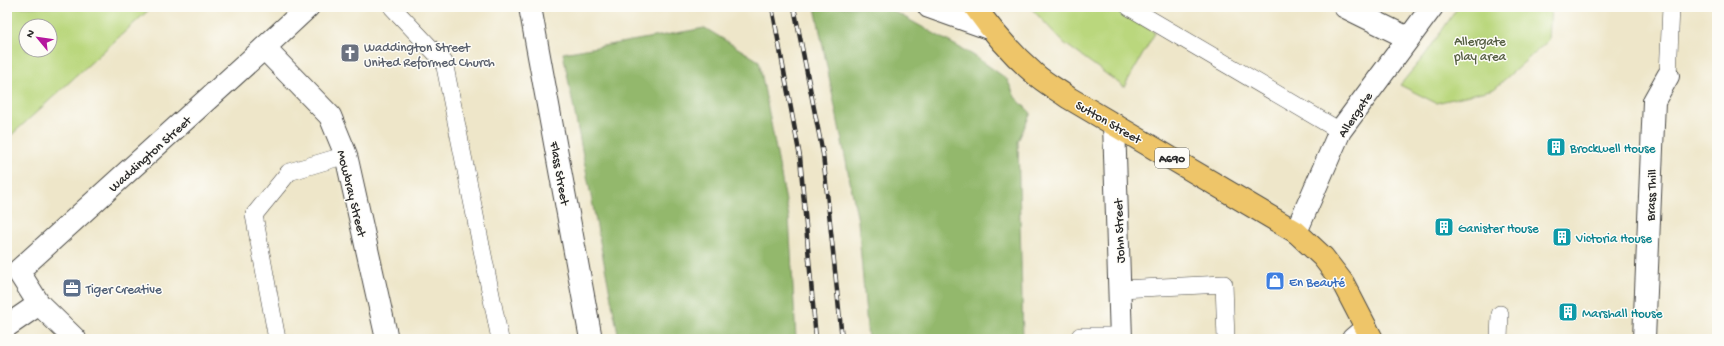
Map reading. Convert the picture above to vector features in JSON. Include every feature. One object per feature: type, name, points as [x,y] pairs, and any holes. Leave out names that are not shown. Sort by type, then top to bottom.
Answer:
[{"type":"highway","name":"A690","points":[[975,7],[991,29]]},
{"type":"highway","name":"Sutton Street","points":[[991,29],[1036,75],[1069,98],[1296,232]]},
{"type":"highway","name":"A690","points":[[1296,232],[1323,257],[1342,283],[1364,335]]},
{"type":"street","name":"Waddington Street","points":[[75,339],[39,304],[13,272],[308,7]]},
{"type":"street","name":"Flass Street","points":[[530,7],[591,339]]},
{"type":"street","name":"Sutton Street","points":[[929,7],[991,29]]},
{"type":"street","points":[[1345,7],[1408,38]]},
{"type":"street","name":"Allergate","points":[[1296,232],[1340,131],[1432,7]]},
{"type":"street","name":"Mowbray Street","points":[[264,48],[330,116],[346,155],[387,339]]},
{"type":"street","name":"Brass Thill","points":[[1644,339],[1654,101],[1668,76]]},
{"type":"street","name":"John Street","points":[[1114,124],[1121,338]]},
{"type":"street","points":[[7,326],[39,304]]},
{"type":"lane","points":[[392,7],[444,62],[500,339]]},
{"type":"lane","points":[[1128,7],[1340,131]]},
{"type":"lane","name":"Brass Thill","points":[[1668,76],[1671,7]]},
{"type":"lane","points":[[276,339],[254,215],[289,172],[346,155]]},
{"type":"lane","points":[[1120,289],[1224,284],[1226,339]]},
{"type":"lane","points":[[1499,339],[1500,314]]},
{"type":"lane","points":[[1080,336],[1121,338]]},
{"type":"green space","points":[[7,7],[152,7],[7,139]]},
{"type":"green space","points":[[815,7],[886,7],[973,55],[1007,79],[1015,97],[1031,113],[1018,141],[1023,339],[868,339],[858,221]]},
{"type":"green space","points":[[1030,7],[1114,7],[1155,33],[1124,87],[1064,43]]},
{"type":"green space","name":"Allergate play area","points":[[1458,7],[1551,7],[1549,40],[1494,89],[1436,103],[1400,85],[1425,55]]},
{"type":"green space","points":[[705,28],[759,61],[789,217],[796,339],[619,339],[563,53]]},
{"type":"railway","points":[[772,7],[800,157],[816,339]]},
{"type":"railway","points":[[794,7],[823,154],[842,339]]},
{"type":"place","name":"Waddington Street United Reformed Church","points":[[350,53]]},
{"type":"place","name":"Brockwell House","points":[[1556,147]]},
{"type":"place","name":"Ganister House","points":[[1444,227]]},
{"type":"place","name":"Victoria House","points":[[1562,237]]},
{"type":"place","name":"En Beauté","points":[[1275,281]]},
{"type":"place","name":"Tiger Creative","points":[[72,288]]},
{"type":"place","name":"Marshall House","points":[[1568,312]]}]
